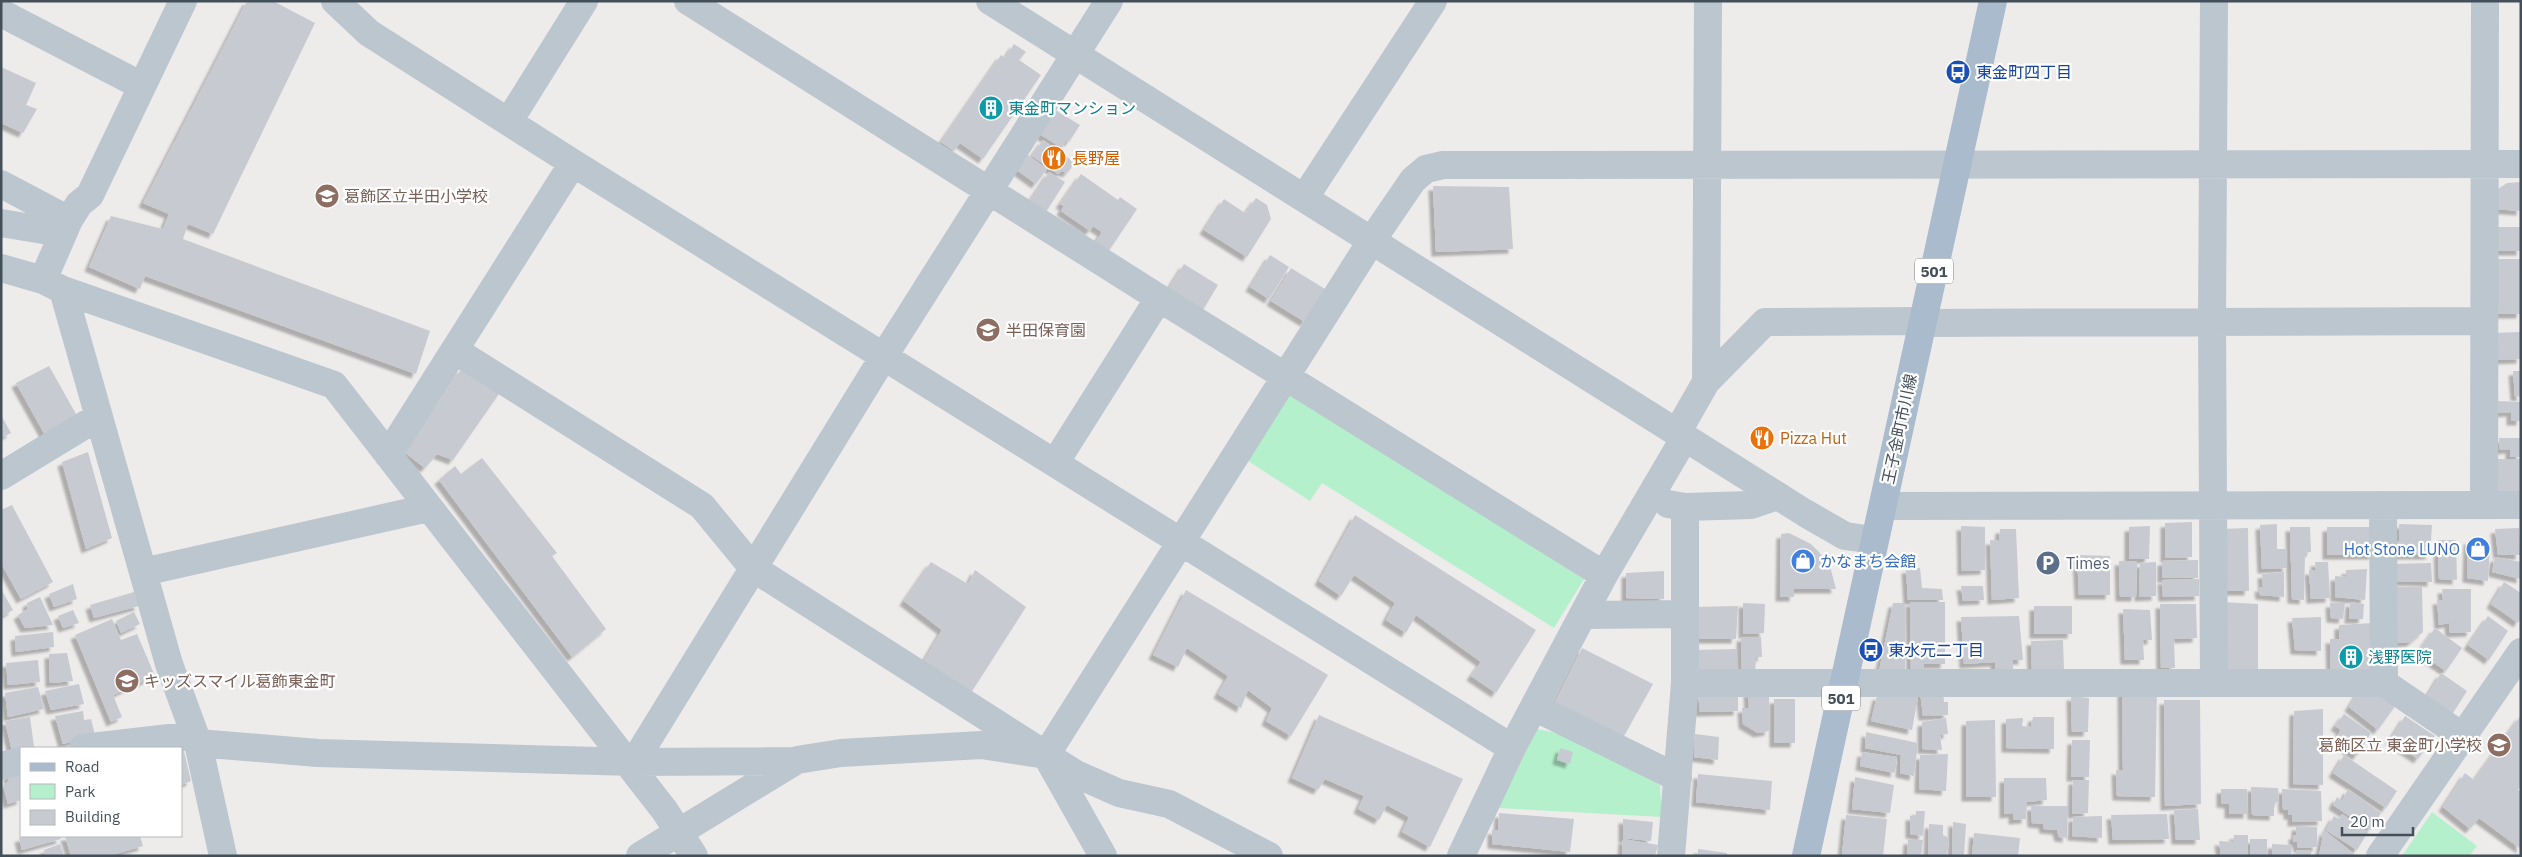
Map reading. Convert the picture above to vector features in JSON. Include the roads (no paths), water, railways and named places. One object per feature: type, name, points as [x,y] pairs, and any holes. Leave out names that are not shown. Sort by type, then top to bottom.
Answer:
[{"type":"main road","name":"王子金町市川線","points":[[1806,856],[1993,1]]},
{"type":"street","points":[[183,1],[90,195],[79,204],[65,226],[53,285],[98,417],[169,664],[196,739],[223,856]]},
{"type":"street","points":[[335,1],[369,33],[1179,542],[1512,748]]},
{"type":"street","points":[[509,121],[584,1]]},
{"type":"street","points":[[688,1],[1159,298],[1604,575]]},
{"type":"street","points":[[990,1],[1305,197],[1778,496],[1845,536],[1874,540]]},
{"type":"street","points":[[630,761],[753,568],[884,356],[1110,1]]},
{"type":"street","points":[[1305,197],[1433,1]]},
{"type":"street","points":[[1706,382],[1708,1]]},
{"type":"street","points":[[2214,1],[2212,321],[2214,683]]},
{"type":"street","points":[[2484,505],[2485,1]]},
{"type":"street","points":[[1,13],[142,86]]},
{"type":"street","points":[[388,455],[456,351],[573,162]]},
{"type":"street","points":[[1046,755],[1284,375],[1413,180],[1426,169],[1442,165],[1706,163],[1957,165],[2214,163],[2521,164]]},
{"type":"street","points":[[1,184],[65,226]]},
{"type":"street","points":[[1,223],[65,226]]},
{"type":"street","points":[[1,268],[334,385],[428,508],[630,761],[679,831],[694,856]]},
{"type":"street","points":[[1055,463],[1159,298]]},
{"type":"street","points":[[1461,856],[1512,748],[1604,575],[1649,499],[1706,382],[1765,322],[2484,322]]},
{"type":"street","points":[[456,351],[702,506],[753,568],[1076,774],[1119,792],[1169,804],[1269,856]]},
{"type":"street","points":[[1,476],[98,417]]},
{"type":"street","points":[[1649,499],[1685,506],[1751,505],[1778,496]]},
{"type":"street","points":[[2383,505],[2384,683]]},
{"type":"street","points":[[1882,506],[2521,505]]},
{"type":"street","points":[[1671,856],[1685,683],[1685,506]]},
{"type":"street","points":[[143,572],[428,508]]},
{"type":"street","points":[[1584,615],[1684,614]]},
{"type":"street","points":[[2380,856],[2521,652]]},
{"type":"street","points":[[1685,683],[2384,683],[2462,736]]},
{"type":"street","points":[[1534,707],[1678,778]]},
{"type":"street","points":[[96,747],[196,739],[318,753],[746,763],[797,760],[842,753],[981,745],[1046,755]]},
{"type":"street","points":[[1046,755],[1103,856]]},
{"type":"street","points":[[640,856],[797,760]]},
{"type":"street","points":[[1,766],[20,761]]},
{"type":"place","name":"東金町四丁目","points":[[1958,72]]},
{"type":"place","name":"東金町マンション","points":[[991,108]]},
{"type":"place","name":"長野屋","points":[[1054,158]]},
{"type":"place","name":"葛飾区立半田小学校","points":[[327,196]]},
{"type":"place","name":"半田保育園","points":[[988,330]]},
{"type":"place","name":"Pizza Hut","points":[[1762,438]]},
{"type":"place","name":"Hot Stone LUNO","points":[[2478,549]]},
{"type":"place","name":"かなまち会館","points":[[1803,561]]},
{"type":"place","name":"Times","points":[[2048,563]]},
{"type":"place","name":"東水元二丁目","points":[[1871,650]]},
{"type":"place","name":"浅野医院","points":[[2351,657]]},
{"type":"place","name":"キッズスマイル葛飾東金町","points":[[127,681]]},
{"type":"place","name":"葛飾区立 東金町小学校","points":[[2499,745]]}]
